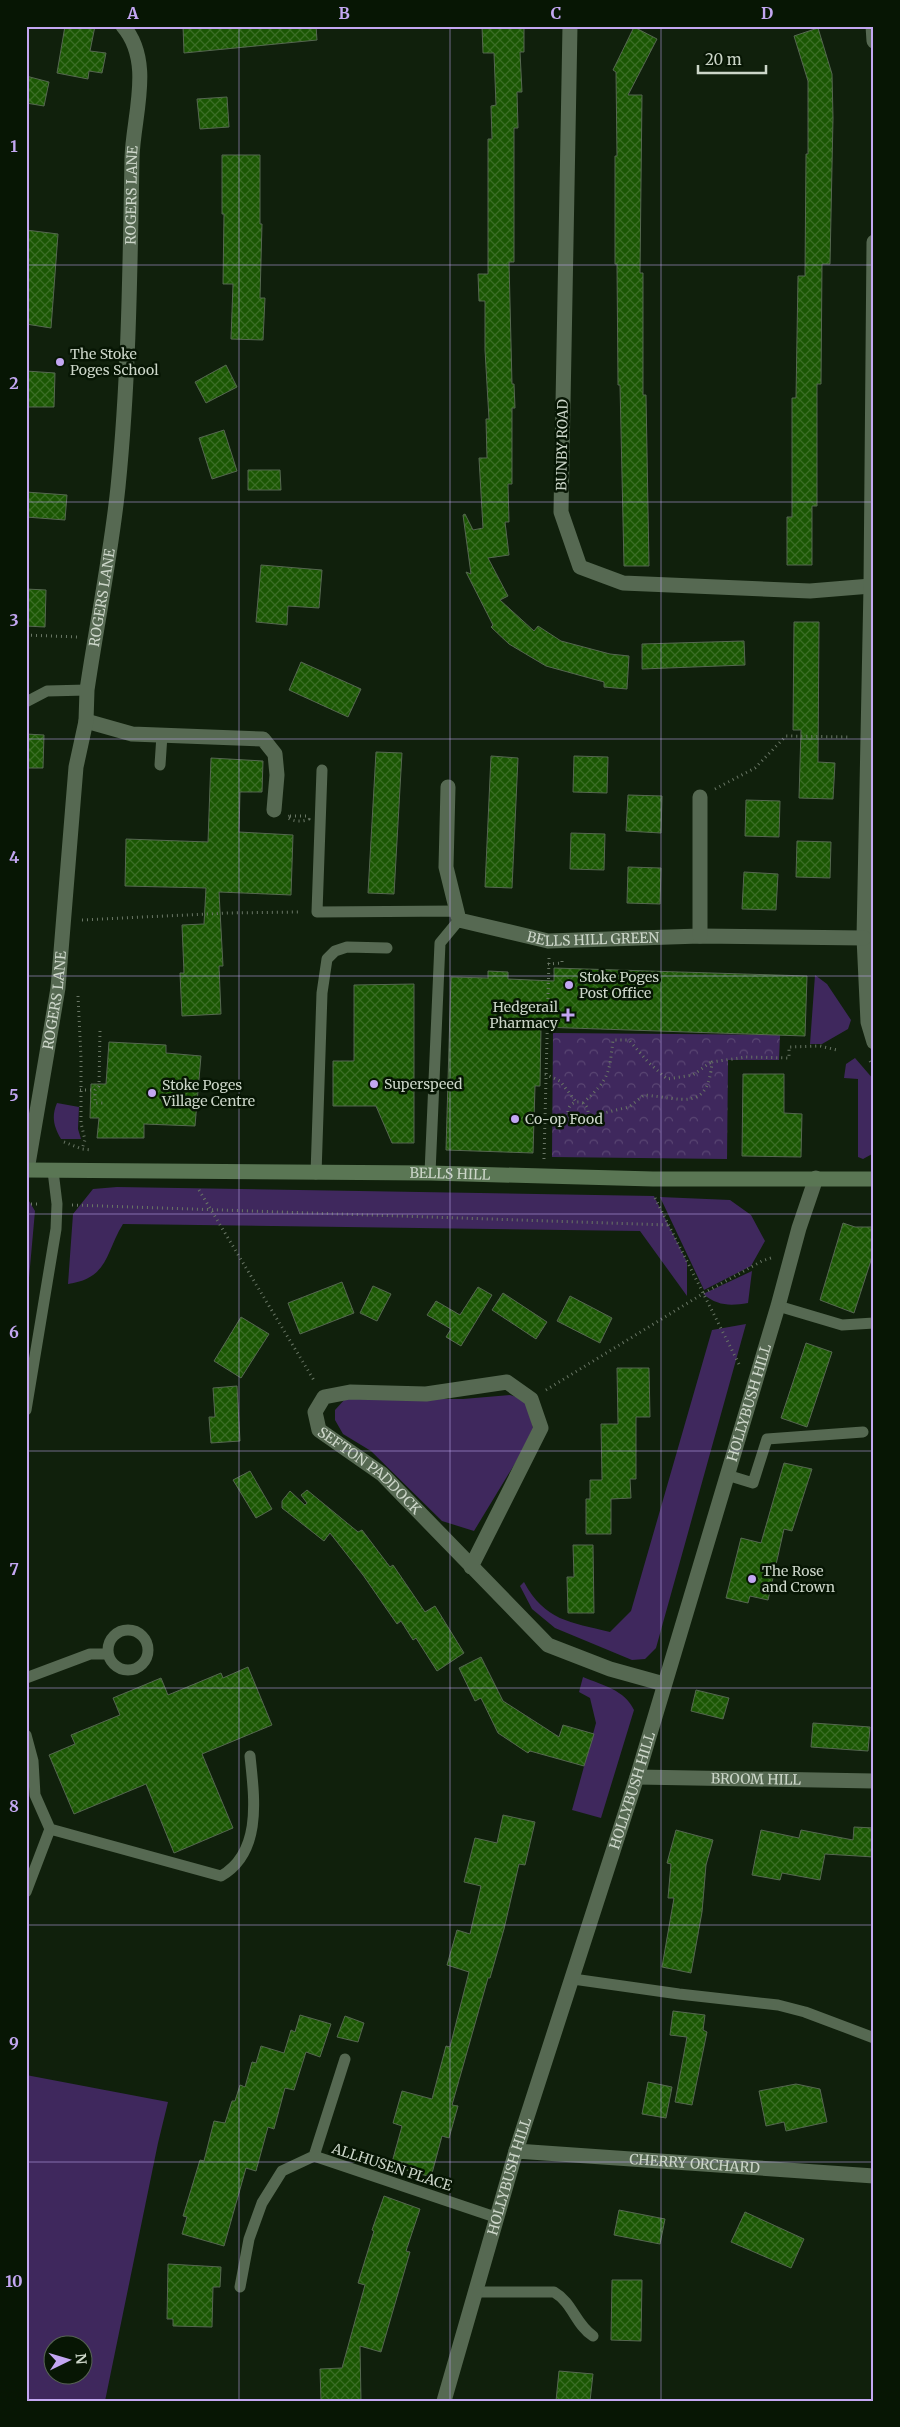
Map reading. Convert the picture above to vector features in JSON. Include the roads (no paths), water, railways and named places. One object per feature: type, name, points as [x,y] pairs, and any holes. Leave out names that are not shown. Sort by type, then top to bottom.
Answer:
[{"type":"main road","name":"BELLS HILL","points":[[26,1170],[185,1170],[653,1180],[874,1179]]},
{"type":"street","name":"ROGERS LANE","points":[[26,1170],[58,988],[76,767],[86,721],[87,690],[118,488],[129,337],[133,150],[140,79],[138,55],[128,32],[123,26]]},
{"type":"street","name":"BUNBY ROAD","points":[[570,26],[561,512],[580,567],[622,583],[810,591],[871,586]]},
{"type":"street","points":[[873,26],[874,41]]},
{"type":"street","points":[[874,242],[868,737],[870,844],[864,938],[868,1022],[874,1042]]},
{"type":"street","points":[[86,721],[132,734],[263,738],[275,754],[277,775],[274,810]]},
{"type":"street","points":[[448,787],[446,867],[458,916]]},
{"type":"street","points":[[700,797],[700,936]]},
{"type":"street","name":"BELLS HILL GREEN","points":[[458,916],[548,941],[700,936],[864,938]]},
{"type":"street","name":"HOLLYBUSH HILL","points":[[444,2401],[516,2151],[637,1777],[816,1178]]},
{"type":"street","name":"SEFTON PADDOCK","points":[[471,1567],[541,1428],[531,1399],[507,1382],[426,1394],[350,1392],[324,1397],[315,1412],[319,1430],[382,1474],[471,1567],[548,1645],[610,1670],[664,1684]]},
{"type":"street","name":"BROOM HILL","points":[[637,1777],[874,1781]]},
{"type":"street","name":"CHERRY ORCHARD","points":[[516,2151],[874,2176]]},
{"type":"lane","points":[[26,702],[47,691],[87,690]]},
{"type":"lane","points":[[160,765],[162,735]]},
{"type":"lane","points":[[322,770],[317,912],[458,916]]},
{"type":"lane","points":[[430,1174],[440,944],[458,916]]},
{"type":"lane","points":[[316,1174],[322,994],[326,959],[334,951],[347,947],[387,948]]},
{"type":"lane","points":[[27,1405],[54,1247],[57,1204],[52,1171]]},
{"type":"lane","points":[[778,1306],[842,1325],[874,1323]]},
{"type":"lane","points":[[727,1475],[753,1483],[767,1439],[864,1432]]},
{"type":"lane","points":[[26,1678],[90,1654],[108,1654]]},
{"type":"lane","points":[[26,1735],[33,1761],[35,1795],[50,1829],[26,1892]]},
{"type":"lane","points":[[50,1829],[222,1876],[237,1865],[252,1833],[254,1804],[250,1756]]},
{"type":"lane","points":[[573,1979],[679,1994],[778,2005],[805,2012],[874,2038]]},
{"type":"lane","points":[[314,2156],[345,2059]]},
{"type":"lane","name":"ALLHUSEN PLACE","points":[[240,2287],[249,2239],[262,2203],[282,2171],[314,2156],[498,2218]]},
{"type":"lane","points":[[476,2292],[554,2292],[564,2298],[579,2323],[593,2336]]},
{"type":"place","name":"The Stoke Poges School","points":[[60,362]]},
{"type":"place","name":"Stoke Poges Post Office","points":[[569,985]]},
{"type":"place","name":"Hedgerail Pharmacy","points":[[568,1015]]},
{"type":"place","name":"Superspeed","points":[[374,1084]]},
{"type":"place","name":"Stoke Poges Village Centre","points":[[152,1093]]},
{"type":"place","name":"Co-op Food","points":[[515,1119]]},
{"type":"place","name":"The Rose and Crown","points":[[752,1579]]}]
